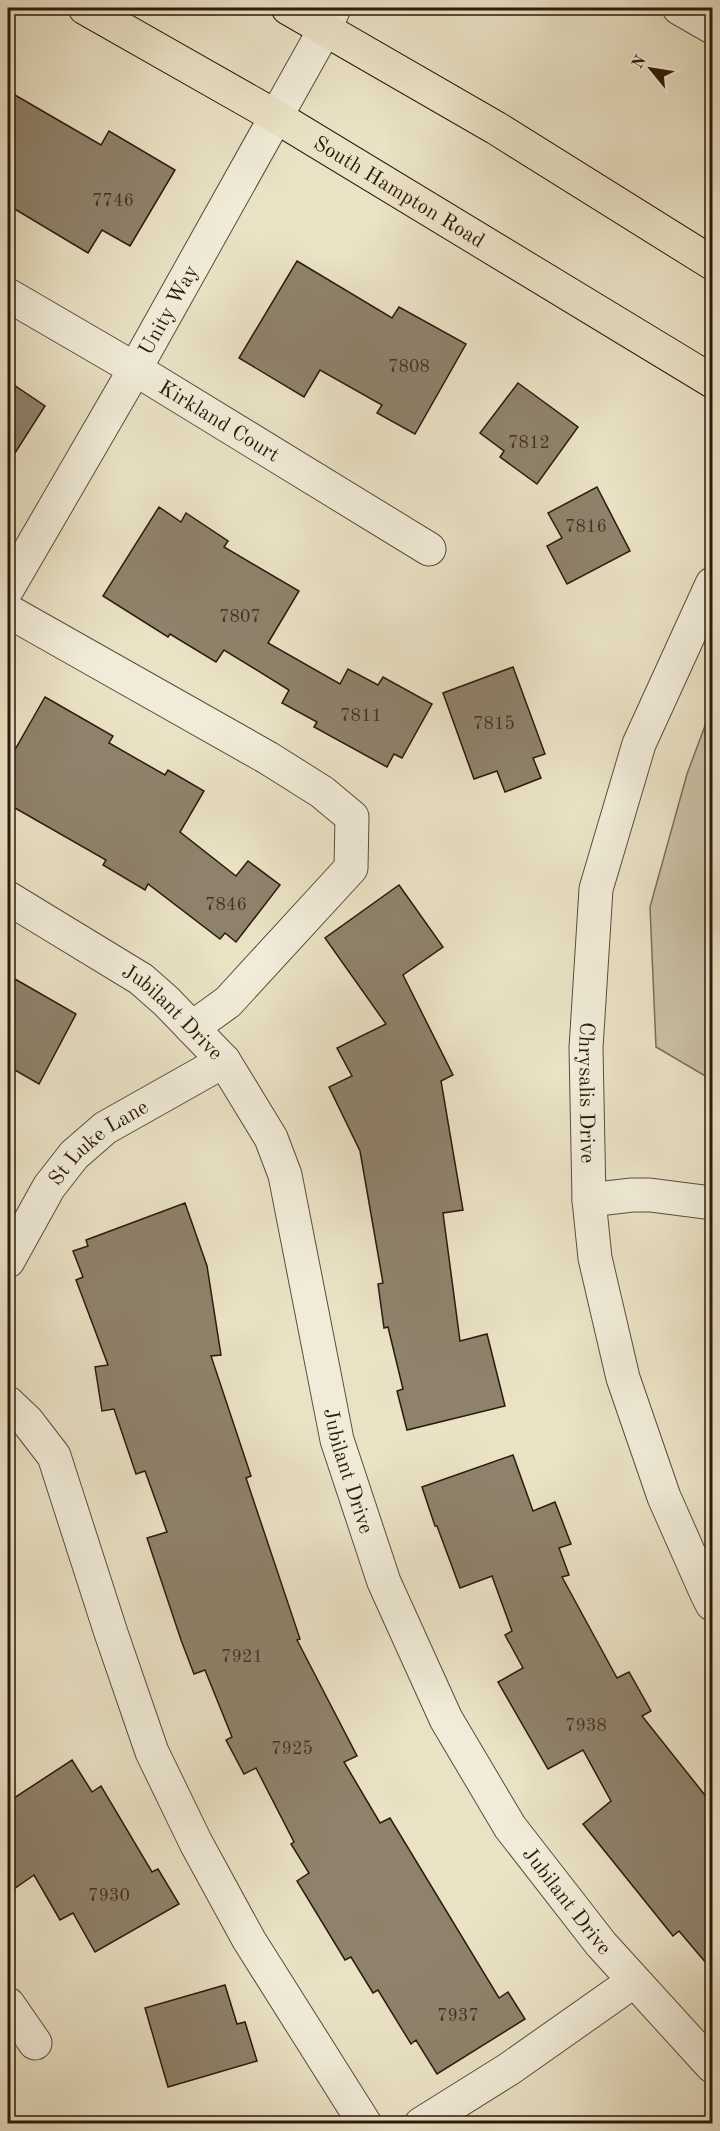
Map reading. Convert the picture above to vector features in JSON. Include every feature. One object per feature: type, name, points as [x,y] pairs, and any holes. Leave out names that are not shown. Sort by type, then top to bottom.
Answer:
[{"type":"main road","name":"South Hampton Road","points":[[85,8],[275,116],[712,381]]},
{"type":"main road","points":[[288,8],[329,18],[496,128],[712,263]]},
{"type":"street","points":[[679,8],[712,27]]},
{"type":"street","name":"Unity Way","points":[[8,588],[135,369],[329,18]]},
{"type":"street","name":"Kirkland Court","points":[[8,295],[135,369],[429,549]]},
{"type":"street","name":"Chrysalis Drive","points":[[712,584],[639,744],[596,889],[586,1048],[589,1200],[595,1258],[623,1378],[664,1497],[712,1604]]},
{"type":"street","points":[[8,611],[268,758],[322,792],[352,817],[351,868],[228,1002],[192,1028]]},
{"type":"street","name":"Jubilant Drive","points":[[8,897],[141,979],[224,1061],[271,1138],[285,1175],[337,1440],[384,1582],[446,1719],[510,1827],[601,1944],[712,2066]]},
{"type":"street","name":"St Luke Lane","points":[[8,1261],[49,1187],[75,1155],[105,1128],[224,1061]]},
{"type":"street","points":[[589,1200],[650,1195],[712,1203]]},
{"type":"street","points":[[8,1403],[27,1422],[54,1456],[152,1752],[196,1843],[249,1940],[365,2124]]},
{"type":"street","points":[[421,2124],[509,2068],[634,1981]]},
{"type":"street","points":[[8,2004],[35,2043]]},
{"type":"shaded area","points":[[712,707],[712,1080],[656,1047],[650,907],[687,774]]},
{"type":"building","points":[[8,91],[101,145],[109,131],[175,170],[130,246],[102,230],[88,253],[8,205]]},
{"type":"building","points":[[297,261],[392,318],[399,307],[466,344],[415,434],[377,413],[382,405],[320,370],[304,397],[239,358]]},
{"type":"building","points":[[8,381],[45,406],[8,464]]},
{"type":"building","points":[[518,383],[578,427],[537,484],[500,457],[504,451],[480,433]]},
{"type":"building","points":[[597,487],[630,551],[567,584],[547,546],[562,538],[548,513]]},
{"type":"building","points":[[159,507],[181,522],[186,513],[228,541],[224,547],[299,591],[268,643],[340,684],[348,669],[378,685],[383,677],[432,704],[402,758],[394,754],[387,767],[314,727],[317,722],[282,703],[289,690],[224,650],[216,662],[170,634],[168,637],[103,596]]},
{"type":"building","points":[[513,667],[545,754],[533,758],[541,778],[505,792],[497,771],[474,779],[443,693]]},
{"type":"building","points":[[45,697],[113,736],[109,743],[165,775],[168,770],[204,791],[180,832],[236,876],[248,861],[280,885],[236,942],[225,933],[220,939],[148,884],[145,890],[103,865],[106,860],[8,804],[8,762]]},
{"type":"building","points":[[399,885],[443,947],[403,975],[453,1075],[441,1081],[463,1210],[443,1213],[460,1341],[487,1334],[505,1406],[407,1430],[397,1391],[403,1389],[388,1327],[384,1328],[378,1284],[383,1283],[360,1151],[329,1087],[352,1076],[337,1048],[386,1024],[325,938]]},
{"type":"building","points":[[8,975],[76,1014],[39,1084],[8,1066]]},
{"type":"building","points":[[185,1203],[207,1266],[221,1355],[211,1356],[251,1476],[246,1478],[300,1639],[297,1640],[357,1756],[344,1762],[380,1823],[390,1818],[499,1998],[508,1992],[525,2019],[437,2074],[416,2040],[411,2044],[378,1990],[373,1993],[351,1957],[345,1960],[297,1881],[309,1873],[291,1844],[294,1842],[256,1768],[244,1774],[226,1740],[232,1737],[205,1670],[194,1674],[181,1640],[147,1538],[167,1532],[145,1471],[136,1474],[114,1409],[102,1411],[95,1367],[108,1365],[76,1280],[83,1277],[73,1251],[88,1246],[86,1240]]},
{"type":"building","points":[[513,1455],[533,1511],[555,1502],[571,1544],[559,1548],[569,1575],[562,1577],[617,1678],[629,1672],[651,1711],[642,1716],[712,1804],[712,1970],[679,1931],[673,1936],[583,1824],[611,1801],[583,1750],[548,1769],[498,1682],[523,1668],[505,1635],[512,1631],[492,1576],[460,1588],[437,1526],[435,1526],[422,1487]]},
{"type":"building","points":[[72,1760],[92,1792],[101,1786],[152,1872],[158,1869],[179,1904],[95,1952],[73,1913],[60,1920],[34,1875],[8,1893],[8,1802]]},
{"type":"building","points":[[225,1985],[237,2024],[245,2022],[257,2061],[168,2087],[145,2008]]}]
